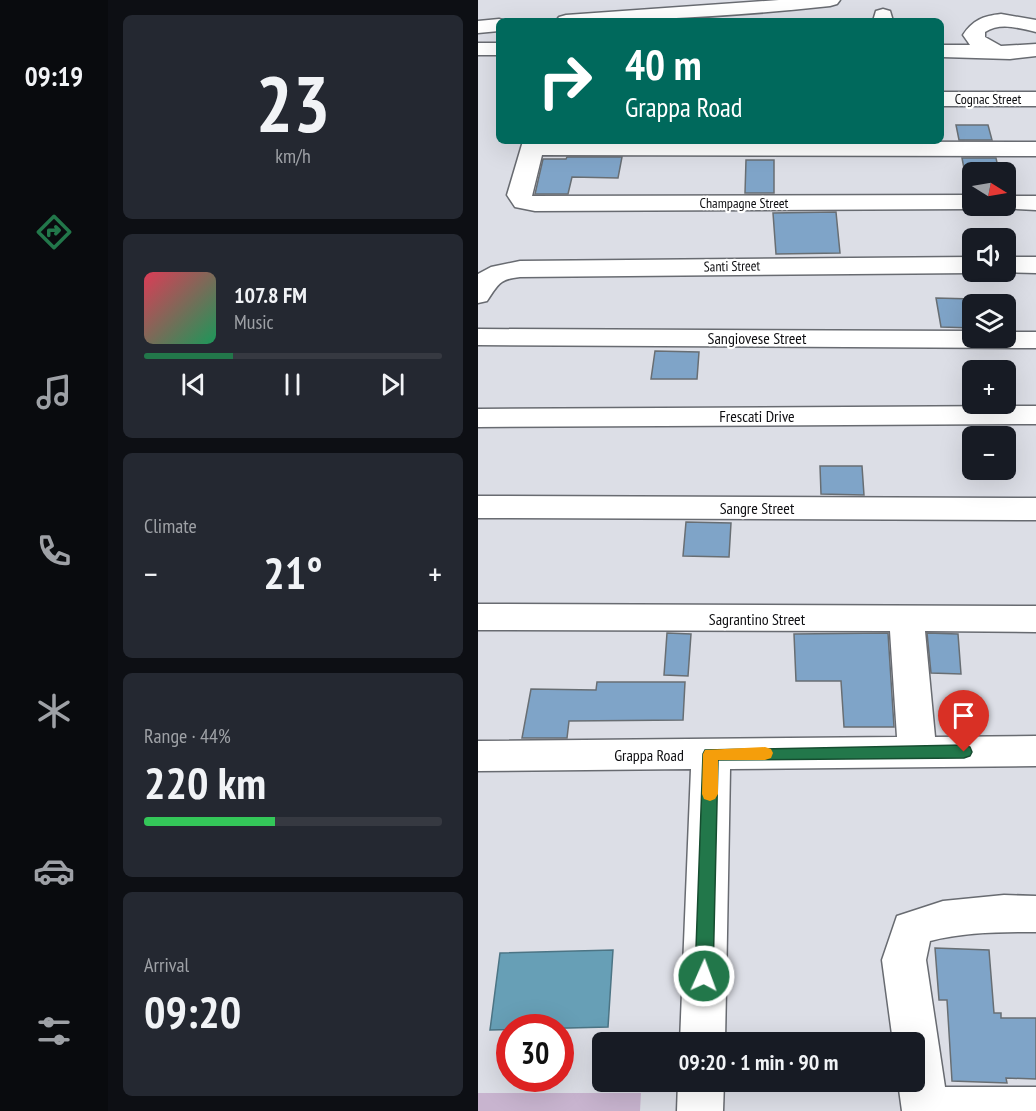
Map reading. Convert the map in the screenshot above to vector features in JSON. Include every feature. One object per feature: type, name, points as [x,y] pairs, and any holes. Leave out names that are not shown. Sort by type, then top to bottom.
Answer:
[{"type":"street","points":[[608,18],[830,0]]},
{"type":"street","points":[[990,22],[994,1],[1008,14],[1030,24]]},
{"type":"street","points":[[1004,52],[991,49],[975,40],[973,35],[975,30],[990,22],[1030,24]]},
{"type":"street","points":[[478,27],[496,25]]},
{"type":"street","points":[[944,49],[975,40]]},
{"type":"street","points":[[478,49],[496,49]]},
{"type":"street","points":[[944,50],[1033,51]]},
{"type":"street","name":"Cognac Street","points":[[944,99],[1036,99]]},
{"type":"street","points":[[533,145],[1036,149]]},
{"type":"street","name":"Champagne Street","points":[[533,145],[519,195],[524,202],[535,204],[962,202]]},
{"type":"street","points":[[1016,202],[1036,203]]},
{"type":"street","name":"Santi Street","points":[[485,285],[520,269],[962,265]]},
{"type":"street","points":[[1016,265],[1036,265]]},
{"type":"street","name":"Sangiovese Street","points":[[478,337],[1036,339]]},
{"type":"street","name":"Frescati Drive","points":[[478,417],[1036,415]]},
{"type":"street","name":"Sangre Street","points":[[478,507],[1036,509]]},
{"type":"street","name":"Sagrantino Street","points":[[478,617],[1036,620]]},
{"type":"street","points":[[907,620],[917,752]]},
{"type":"street","name":"Grappa Road","points":[[478,756],[1036,751]]},
{"type":"street","points":[[702,1032],[711,754]]},
{"type":"street","points":[[1036,914],[968,914],[937,919],[912,929],[904,960],[925,1111],[1036,1110]]},
{"type":"street","points":[[700,1111],[701,1092]]},
{"type":"shaded area","points":[[478,1093],[641,1093],[640,1111],[478,1111]]},
{"type":"water","points":[[613,950],[608,1027],[574,1028],[574,1014],[496,1014],[496,1030],[490,1030],[500,953]]},
{"type":"building","points":[[956,125],[988,125],[992,140],[959,140]]},
{"type":"building","points":[[567,157],[622,157],[618,178],[572,177],[568,194],[535,194],[543,159],[566,159]]},
{"type":"building","points":[[962,158],[996,158],[997,162],[963,162]]},
{"type":"building","points":[[746,160],[774,160],[774,193],[745,193]]},
{"type":"building","points":[[836,212],[840,253],[776,254],[773,213]]},
{"type":"building","points":[[936,298],[962,299],[962,328],[941,327]]},
{"type":"building","points":[[655,351],[699,352],[697,379],[651,379]]},
{"type":"building","points":[[820,466],[862,466],[864,495],[821,494]]},
{"type":"building","points":[[686,522],[731,523],[729,557],[683,556]]},
{"type":"building","points":[[667,633],[691,634],[688,676],[664,675]]},
{"type":"building","points":[[888,633],[894,727],[844,727],[841,681],[796,681],[794,634]]},
{"type":"building","points":[[927,633],[958,634],[961,674],[931,673]]},
{"type":"building","points":[[597,682],[685,682],[683,720],[569,721],[567,738],[522,738],[531,689],[596,690]]},
{"type":"building","points":[[935,948],[989,950],[994,1013],[1001,1013],[1001,1018],[1036,1018],[1036,1079],[1006,1078],[1007,1083],[952,1081],[947,1000],[939,1000]]},
{"type":"slow traffic","points":[[710,794],[711,754],[765,753]]},
{"type":"route","points":[[704,976],[711,754],[964,752]]}]
